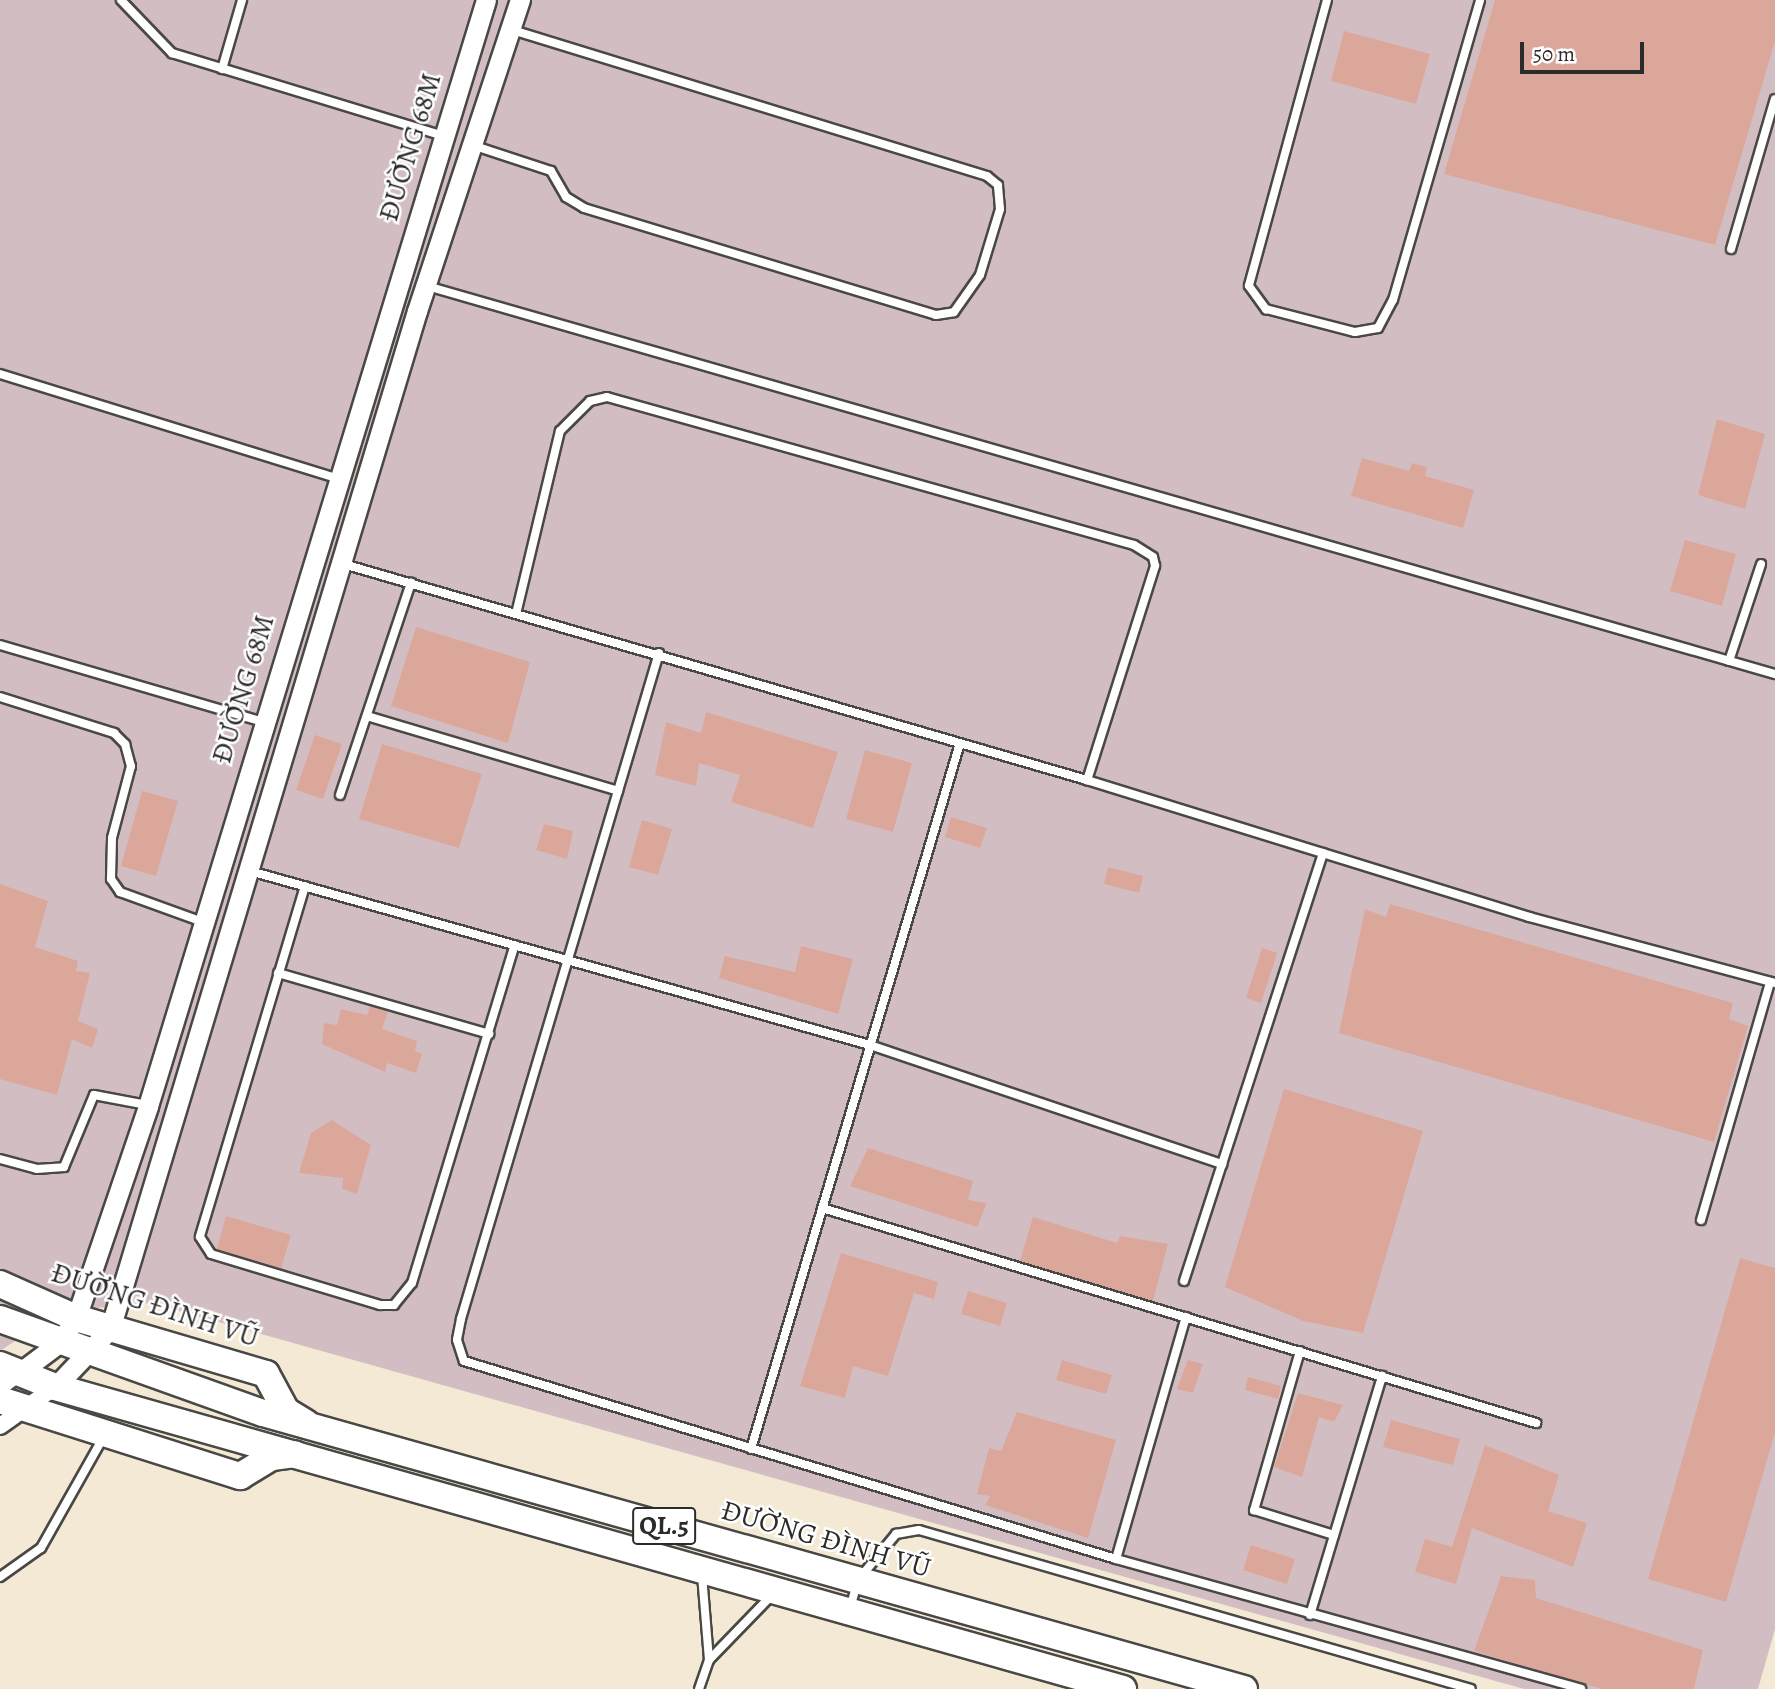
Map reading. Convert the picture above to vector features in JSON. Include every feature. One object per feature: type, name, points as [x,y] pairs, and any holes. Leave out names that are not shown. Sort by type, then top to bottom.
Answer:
[{"type":"highway","name":"ĐƯỜNG ĐÌNH VŨ","points":[[0,1284],[76,1318],[265,1374],[286,1411],[310,1426]]},
{"type":"highway","name":"ĐƯỜNG ĐÌNH VŨ","points":[[0,1319],[88,1354],[310,1426],[1244,1689]]},
{"type":"highway","points":[[6,1375],[55,1387]]},
{"type":"highway","name":"QL.5","points":[[55,1387],[1123,1689]]},
{"type":"highway","points":[[12,1405],[240,1476],[272,1457],[297,1454]]},
{"type":"street","name":"ĐƯỜNG 68M","points":[[6,1375],[59,1343],[76,1318],[148,1106],[336,478],[486,0]]},
{"type":"street","points":[[0,1426],[12,1405],[55,1387],[110,1329],[340,563],[520,0]]},
{"type":"lane","points":[[121,0],[164,50],[443,136]]},
{"type":"lane","points":[[222,69],[242,0]]},
{"type":"lane","points":[[1327,0],[1249,286],[1266,309],[1355,332],[1378,328],[1389,309],[1480,0]]},
{"type":"lane","points":[[475,146],[551,172],[566,198],[584,208],[936,315],[954,312],[980,275],[1000,209],[998,185],[987,176],[511,30]]},
{"type":"lane","points":[[1731,248],[1775,99]]},
{"type":"lane","points":[[428,286],[1775,674]]},
{"type":"lane","points":[[0,374],[336,478]]},
{"type":"lane","points":[[516,614],[560,430],[590,401],[607,397],[1134,545],[1153,556],[1155,566],[1087,780]]},
{"type":"lane","points":[[340,563],[659,653],[1323,853],[1772,983],[1701,1220]]},
{"type":"lane","points":[[1729,661],[1761,564]]},
{"type":"lane","points":[[340,795],[411,583]]},
{"type":"lane","points":[[0,645],[262,722]]},
{"type":"lane","points":[[659,653],[461,1319],[457,1352],[479,1368],[1116,1559],[1581,1689]]},
{"type":"lane","points":[[0,696],[114,733],[125,744],[131,766],[112,838],[111,878],[120,892],[203,922]]},
{"type":"lane","points":[[367,716],[618,791]]},
{"type":"lane","points":[[751,1449],[960,743]]},
{"type":"lane","points":[[1184,1281],[1323,853]]},
{"type":"lane","points":[[248,870],[870,1045],[1222,1164]]},
{"type":"lane","points":[[305,886],[202,1227],[202,1245],[211,1254],[380,1305],[394,1306],[412,1283],[515,944]]},
{"type":"lane","points":[[278,974],[489,1034]]},
{"type":"lane","points":[[0,1159],[37,1169],[64,1167],[94,1095],[148,1106]]},
{"type":"lane","points":[[822,1208],[1536,1423]]},
{"type":"lane","points":[[1116,1559],[1186,1317]]},
{"type":"lane","points":[[1300,1351],[1254,1510],[1334,1535]]},
{"type":"lane","points":[[1310,1615],[1382,1376]]},
{"type":"lane","points":[[0,1577],[41,1548],[105,1434]]},
{"type":"lane","points":[[849,1611],[858,1580],[896,1534],[919,1530],[1471,1689]]},
{"type":"lane","points":[[701,1568],[709,1660]]},
{"type":"lane","points":[[699,1689],[709,1660],[751,1610],[778,1591]]},
{"type":"shaded area","points":[[0,0],[1775,0],[1775,1629],[1758,1689],[1524,1689],[151,1303],[60,1311],[0,1351]]},
{"type":"building","points":[[1495,0],[1775,0],[1775,41],[1715,245],[1444,174]]},
{"type":"building","points":[[1344,31],[1430,54],[1416,104],[1331,81]]},
{"type":"building","points":[[1717,419],[1765,434],[1745,509],[1698,495]]},
{"type":"building","points":[[1362,458],[1409,471],[1412,463],[1427,467],[1425,476],[1474,490],[1463,528],[1351,496]]},
{"type":"building","points":[[1685,540],[1736,554],[1722,606],[1670,591]]},
{"type":"building","points":[[416,627],[530,662],[508,743],[391,706]]},
{"type":"building","points":[[706,712],[838,752],[813,828],[731,802],[740,775],[699,763],[696,786],[655,775],[666,722],[701,733]]},
{"type":"building","points":[[315,735],[342,744],[323,799],[296,790]]},
{"type":"building","points":[[382,744],[482,774],[459,848],[359,819]]},
{"type":"building","points":[[865,750],[912,763],[893,832],[846,819]]},
{"type":"building","points":[[142,791],[178,801],[156,876],[121,866]]},
{"type":"building","points":[[951,817],[987,828],[980,848],[945,837]]},
{"type":"building","points":[[642,820],[672,829],[658,875],[629,867]]},
{"type":"building","points":[[544,824],[573,831],[567,859],[536,850]]},
{"type":"building","points":[[1108,867],[1143,876],[1139,893],[1104,884]]},
{"type":"building","points":[[0,884],[48,901],[35,947],[78,961],[76,971],[90,973],[78,1021],[98,1029],[92,1048],[72,1039],[57,1095],[0,1079]]},
{"type":"building","points":[[1390,904],[1733,1003],[1729,1019],[1748,1026],[1714,1142],[1339,1033],[1365,909],[1386,917]]},
{"type":"building","points":[[801,946],[853,959],[838,1014],[719,978],[725,956],[795,972]]},
{"type":"building","points":[[1262,948],[1277,953],[1261,1003],[1246,998]]},
{"type":"building","points":[[370,1006],[388,1012],[382,1029],[417,1041],[415,1051],[422,1054],[416,1073],[387,1063],[385,1072],[322,1044],[324,1023],[337,1025],[341,1009],[367,1015]]},
{"type":"building","points":[[1284,1089],[1423,1131],[1363,1333],[1303,1321],[1225,1287]]},
{"type":"building","points":[[332,1120],[371,1145],[357,1194],[342,1189],[343,1178],[299,1173],[311,1133]]},
{"type":"building","points":[[868,1148],[973,1181],[968,1200],[987,1203],[977,1227],[850,1186]]},
{"type":"building","points":[[226,1216],[291,1235],[281,1268],[217,1249]]},
{"type":"building","points":[[1033,1217],[1117,1243],[1120,1236],[1168,1244],[1153,1301],[1020,1261]]},
{"type":"building","points":[[841,1253],[938,1282],[934,1299],[914,1293],[888,1376],[853,1366],[845,1398],[800,1386]]},
{"type":"building","points":[[1740,1258],[1775,1268],[1775,1432],[1726,1602],[1648,1579]]},
{"type":"building","points":[[968,1291],[1007,1303],[1000,1326],[961,1314]]},
{"type":"building","points":[[1062,1360],[1112,1375],[1106,1394],[1056,1380]]},
{"type":"building","points":[[1188,1360],[1203,1364],[1193,1393],[1177,1389]]},
{"type":"building","points":[[1248,1377],[1281,1386],[1278,1399],[1245,1390]]},
{"type":"building","points":[[1298,1393],[1343,1405],[1334,1422],[1319,1417],[1302,1477],[1274,1467]]},
{"type":"building","points":[[1017,1412],[1116,1440],[1088,1538],[985,1505],[990,1496],[977,1494],[989,1448],[1001,1451]]},
{"type":"building","points":[[1391,1420],[1460,1439],[1453,1465],[1383,1447]]},
{"type":"building","points":[[1485,1445],[1559,1475],[1548,1511],[1587,1523],[1573,1567],[1472,1528],[1456,1584],[1415,1572],[1425,1539],[1452,1547]]},
{"type":"building","points":[[1251,1545],[1295,1559],[1287,1584],[1243,1570]]},
{"type":"building","points":[[1501,1576],[1535,1580],[1536,1598],[1703,1650],[1694,1689],[1602,1689],[1474,1651]]}]
